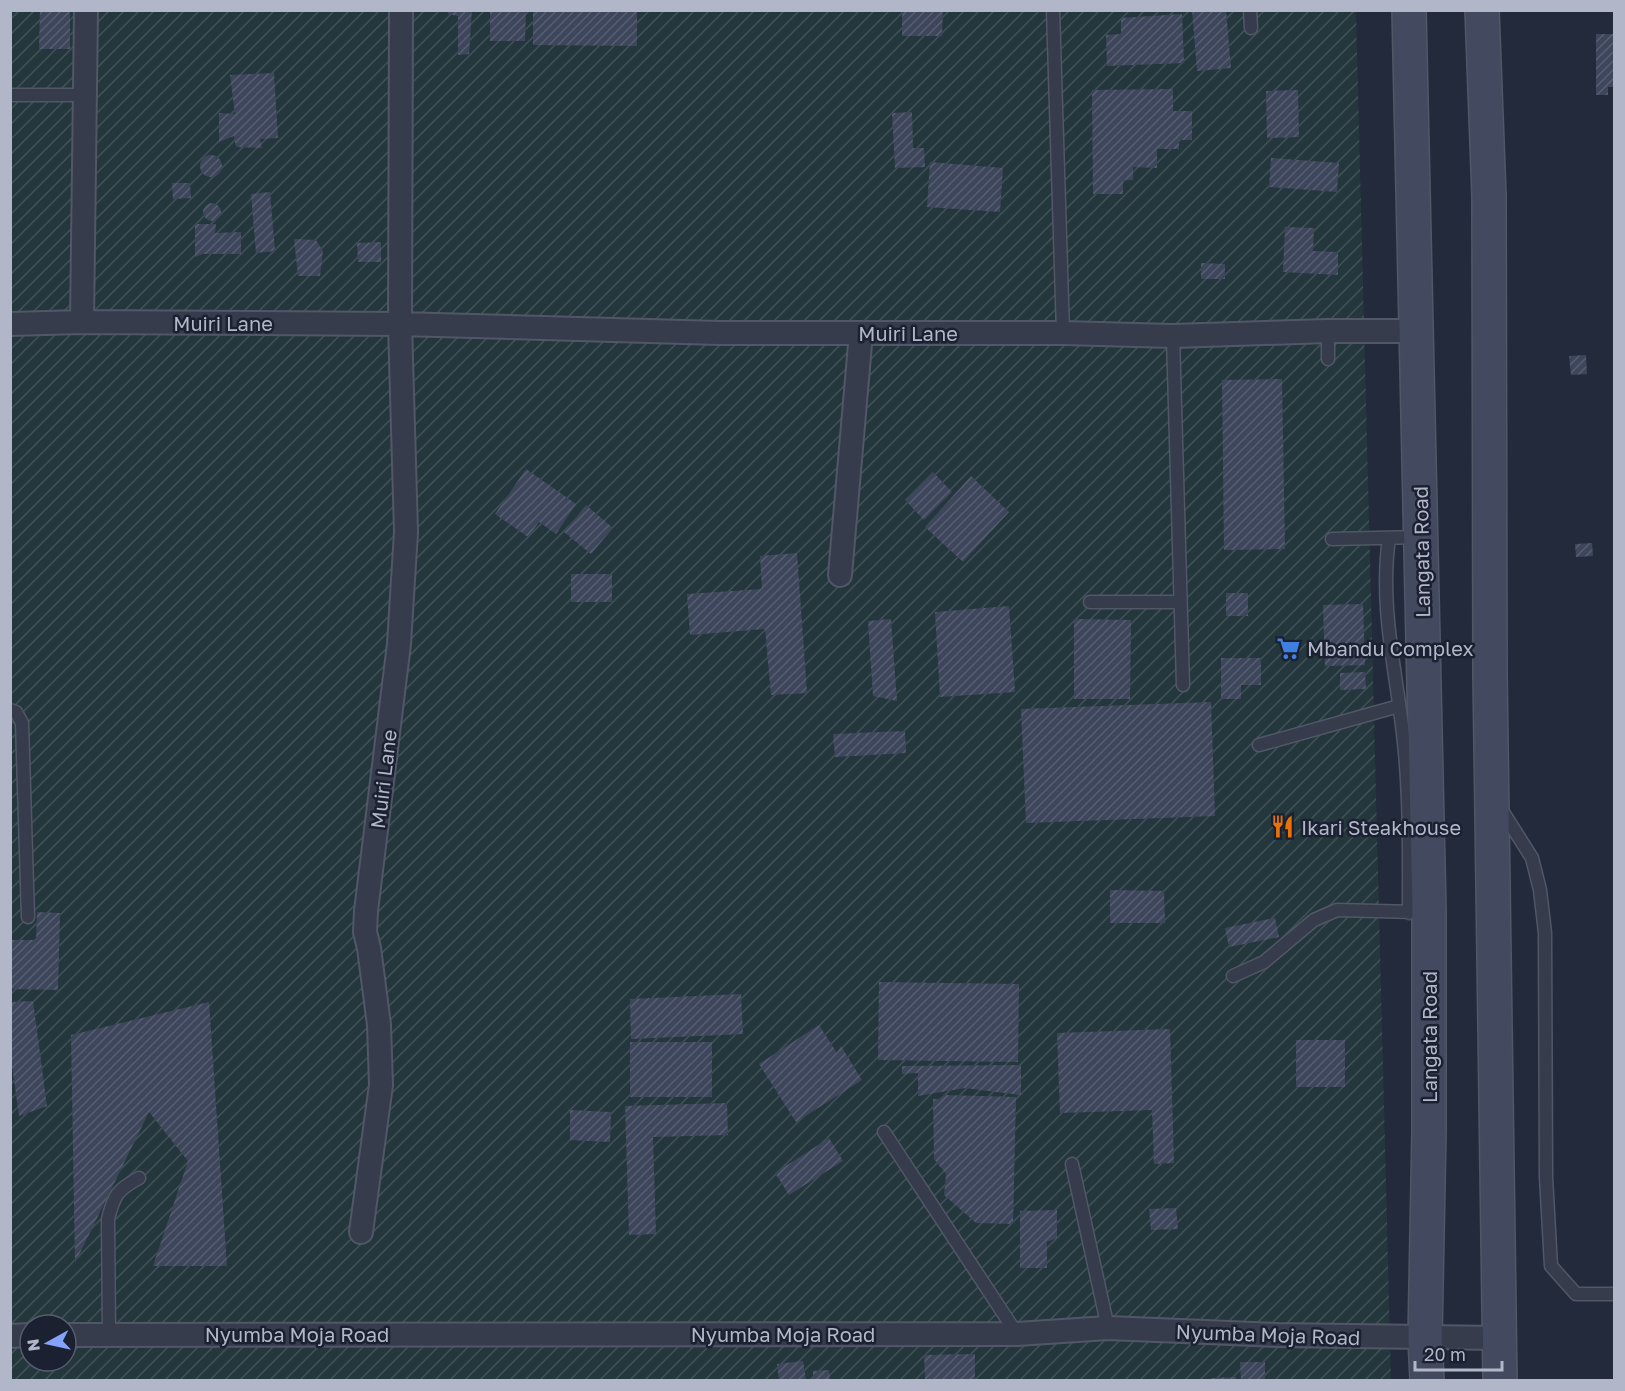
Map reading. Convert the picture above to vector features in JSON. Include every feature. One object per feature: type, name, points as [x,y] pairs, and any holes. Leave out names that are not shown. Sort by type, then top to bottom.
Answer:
[{"type":"main road","name":"Langata Road","points":[[1409,10],[1416,331],[1405,537],[1419,912],[1430,1130],[1425,1338],[1427,1380]]},
{"type":"main road","points":[[1482,10],[1489,196],[1492,795],[1500,1380]]},
{"type":"street","points":[[82,322],[86,10]]},
{"type":"street","name":"Muiri Lane","points":[[361,1232],[381,1085],[379,1026],[365,932],[366,911],[399,644],[406,532],[400,324],[401,10]]},
{"type":"street","name":"Muiri Lane","points":[[10,324],[82,322],[400,324],[719,333],[1063,333],[1173,336],[1328,331],[1416,331]]},
{"type":"street","points":[[840,575],[861,333]]},
{"type":"street","name":"Nyumba Moja Road","points":[[78,1335],[1017,1334],[1108,1328],[1277,1335],[1499,1338]]},
{"type":"lane","points":[[1053,10],[1063,333]]},
{"type":"lane","points":[[1250,10],[1251,28]]},
{"type":"lane","points":[[10,95],[85,95]]},
{"type":"lane","points":[[1328,331],[1328,359]]},
{"type":"lane","points":[[1173,336],[1183,685]]},
{"type":"lane","points":[[1332,539],[1405,537]]},
{"type":"lane","points":[[1233,976],[1264,962],[1314,920],[1337,910],[1419,912],[1408,810],[1404,744],[1388,631],[1385,590],[1385,566],[1405,537]]},
{"type":"lane","points":[[1090,602],[1180,602]]},
{"type":"lane","points":[[1259,745],[1399,706]]},
{"type":"lane","points":[[10,710],[16,712],[22,723],[28,917]]},
{"type":"lane","points":[[1492,795],[1532,858],[1540,890],[1545,933],[1546,1177],[1551,1266],[1576,1294],[1614,1294]]},
{"type":"lane","points":[[884,1132],[1017,1334]]},
{"type":"lane","points":[[1072,1164],[1108,1328]]},
{"type":"lane","points":[[109,1335],[108,1219],[112,1202],[122,1187],[139,1178]]},
{"type":"shaded area","points":[[10,11],[1356,11],[1391,1380],[11,1380]]},
{"type":"building","points":[[40,10],[70,10],[70,49],[39,49]]},
{"type":"building","points":[[448,10],[472,10],[469,54],[458,55],[458,16],[448,14]]},
{"type":"building","points":[[490,10],[526,10],[525,41],[490,41]]},
{"type":"building","points":[[533,10],[637,10],[637,46],[533,45]]},
{"type":"building","points":[[902,10],[943,10],[942,36],[902,36]]},
{"type":"building","points":[[1192,10],[1226,10],[1231,68],[1197,71]]},
{"type":"building","points":[[1182,14],[1184,63],[1107,66],[1106,35],[1121,34],[1121,18]]},
{"type":"building","points":[[1596,34],[1614,34],[1614,87],[1608,87],[1608,95],[1596,95]]},
{"type":"building","points":[[274,73],[278,138],[260,139],[262,148],[236,147],[234,136],[219,142],[219,113],[235,114],[230,75]]},
{"type":"building","points":[[1173,89],[1173,111],[1192,111],[1192,140],[1179,140],[1179,149],[1157,149],[1157,168],[1133,167],[1133,180],[1123,180],[1123,194],[1093,194],[1092,90]]},
{"type":"building","points":[[1298,90],[1299,137],[1267,138],[1266,91]]},
{"type":"building","points":[[912,112],[913,148],[924,148],[925,167],[895,168],[892,113]]},
{"type":"building","points":[[211,155],[219,158],[222,166],[219,174],[211,177],[203,174],[200,166],[203,158]]},
{"type":"building","points":[[1271,158],[1339,163],[1337,192],[1269,187]]},
{"type":"building","points":[[930,162],[1003,168],[1000,212],[927,207]]},
{"type":"building","points":[[172,183],[190,183],[191,198],[173,199]]},
{"type":"building","points":[[270,192],[275,251],[256,253],[251,194]]},
{"type":"building","points":[[212,203],[218,206],[221,212],[218,218],[212,221],[206,218],[203,212],[206,206]]},
{"type":"building","points":[[195,224],[216,224],[215,233],[241,232],[241,254],[203,254],[195,257]]},
{"type":"building","points":[[1285,227],[1314,228],[1313,251],[1338,252],[1338,275],[1283,272]]},
{"type":"building","points":[[294,239],[316,240],[323,251],[320,276],[298,276]]},
{"type":"building","points":[[381,242],[381,262],[358,262],[357,243]]},
{"type":"building","points":[[1201,263],[1225,264],[1225,279],[1201,279]]},
{"type":"building","points":[[1586,355],[1587,374],[1571,375],[1569,356]]},
{"type":"building","points":[[1282,379],[1285,549],[1224,550],[1222,380]]},
{"type":"building","points":[[526,469],[576,504],[556,534],[539,522],[528,537],[495,514]]},
{"type":"building","points":[[933,472],[952,492],[924,520],[905,500]]},
{"type":"building","points":[[971,476],[1009,512],[963,562],[925,527]]},
{"type":"building","points":[[586,505],[613,528],[591,554],[564,532]]},
{"type":"building","points":[[1592,543],[1593,556],[1576,557],[1575,544]]},
{"type":"building","points":[[797,553],[807,693],[771,695],[765,629],[690,635],[687,594],[762,589],[760,556]]},
{"type":"building","points":[[571,574],[612,574],[612,602],[571,602]]},
{"type":"building","points":[[1226,593],[1248,593],[1248,616],[1226,616]]},
{"type":"building","points":[[1363,604],[1365,665],[1325,666],[1323,605]]},
{"type":"building","points":[[1009,606],[1015,692],[940,697],[935,612]]},
{"type":"building","points":[[891,619],[897,701],[873,696],[868,621]]},
{"type":"building","points":[[1074,619],[1131,620],[1130,699],[1074,699]]},
{"type":"building","points":[[1221,658],[1261,658],[1261,685],[1241,685],[1241,699],[1221,699]]},
{"type":"building","points":[[1365,672],[1366,689],[1340,690],[1340,673]]},
{"type":"building","points":[[1211,702],[1215,816],[1026,823],[1021,709]]},
{"type":"building","points":[[905,731],[906,753],[835,757],[833,734]]},
{"type":"building","points":[[1110,890],[1164,891],[1165,923],[1110,923]]},
{"type":"building","points":[[37,912],[60,913],[58,990],[10,989],[10,940],[36,940]]},
{"type":"building","points":[[1275,918],[1279,937],[1229,947],[1225,928]]},
{"type":"building","points":[[879,982],[1019,984],[1018,1062],[878,1060]]},
{"type":"building","points":[[741,994],[743,1034],[631,1039],[630,999]]},
{"type":"building","points":[[33,1001],[47,1106],[19,1116],[10,1051],[10,1002]]},
{"type":"building","points":[[209,1002],[227,1266],[153,1266],[188,1161],[149,1112],[75,1263],[71,1035]]},
{"type":"building","points":[[819,1025],[837,1053],[841,1046],[862,1080],[796,1122],[759,1064]]},
{"type":"building","points":[[1170,1029],[1174,1163],[1154,1164],[1152,1110],[1060,1113],[1057,1033]]},
{"type":"building","points":[[1296,1040],[1345,1040],[1345,1087],[1296,1087]]},
{"type":"building","points":[[630,1042],[712,1042],[712,1097],[630,1097]]},
{"type":"building","points":[[1021,1065],[1021,1095],[965,1088],[918,1096],[918,1073],[902,1074],[902,1066]]},
{"type":"building","points":[[944,1095],[1016,1097],[1013,1224],[976,1223],[944,1195],[946,1174],[934,1159],[933,1099],[939,1099]]},
{"type":"building","points":[[727,1103],[728,1135],[653,1137],[656,1234],[629,1235],[625,1106]]},
{"type":"building","points":[[570,1110],[611,1112],[610,1142],[570,1140]]},
{"type":"building","points":[[829,1138],[843,1161],[789,1195],[775,1173]]},
{"type":"building","points":[[1176,1208],[1178,1229],[1151,1230],[1149,1209]]},
{"type":"building","points":[[1057,1210],[1057,1238],[1047,1242],[1047,1268],[1020,1268],[1020,1211]]},
{"type":"building","points":[[975,1354],[975,1380],[925,1380],[924,1355]]},
{"type":"building","points":[[803,1361],[806,1380],[779,1380],[777,1364]]},
{"type":"building","points":[[1240,1362],[1265,1362],[1265,1380],[1241,1380]]},
{"type":"building","points":[[829,1370],[830,1380],[813,1380],[813,1371]]},
{"type":"building","points":[[1236,1377],[1236,1380],[1211,1380],[1211,1378]]},
{"type":"place","name":"Mbandu Complex","points":[[1289,648]]},
{"type":"place","name":"Ikari Steakhouse","points":[[1283,827]]}]
